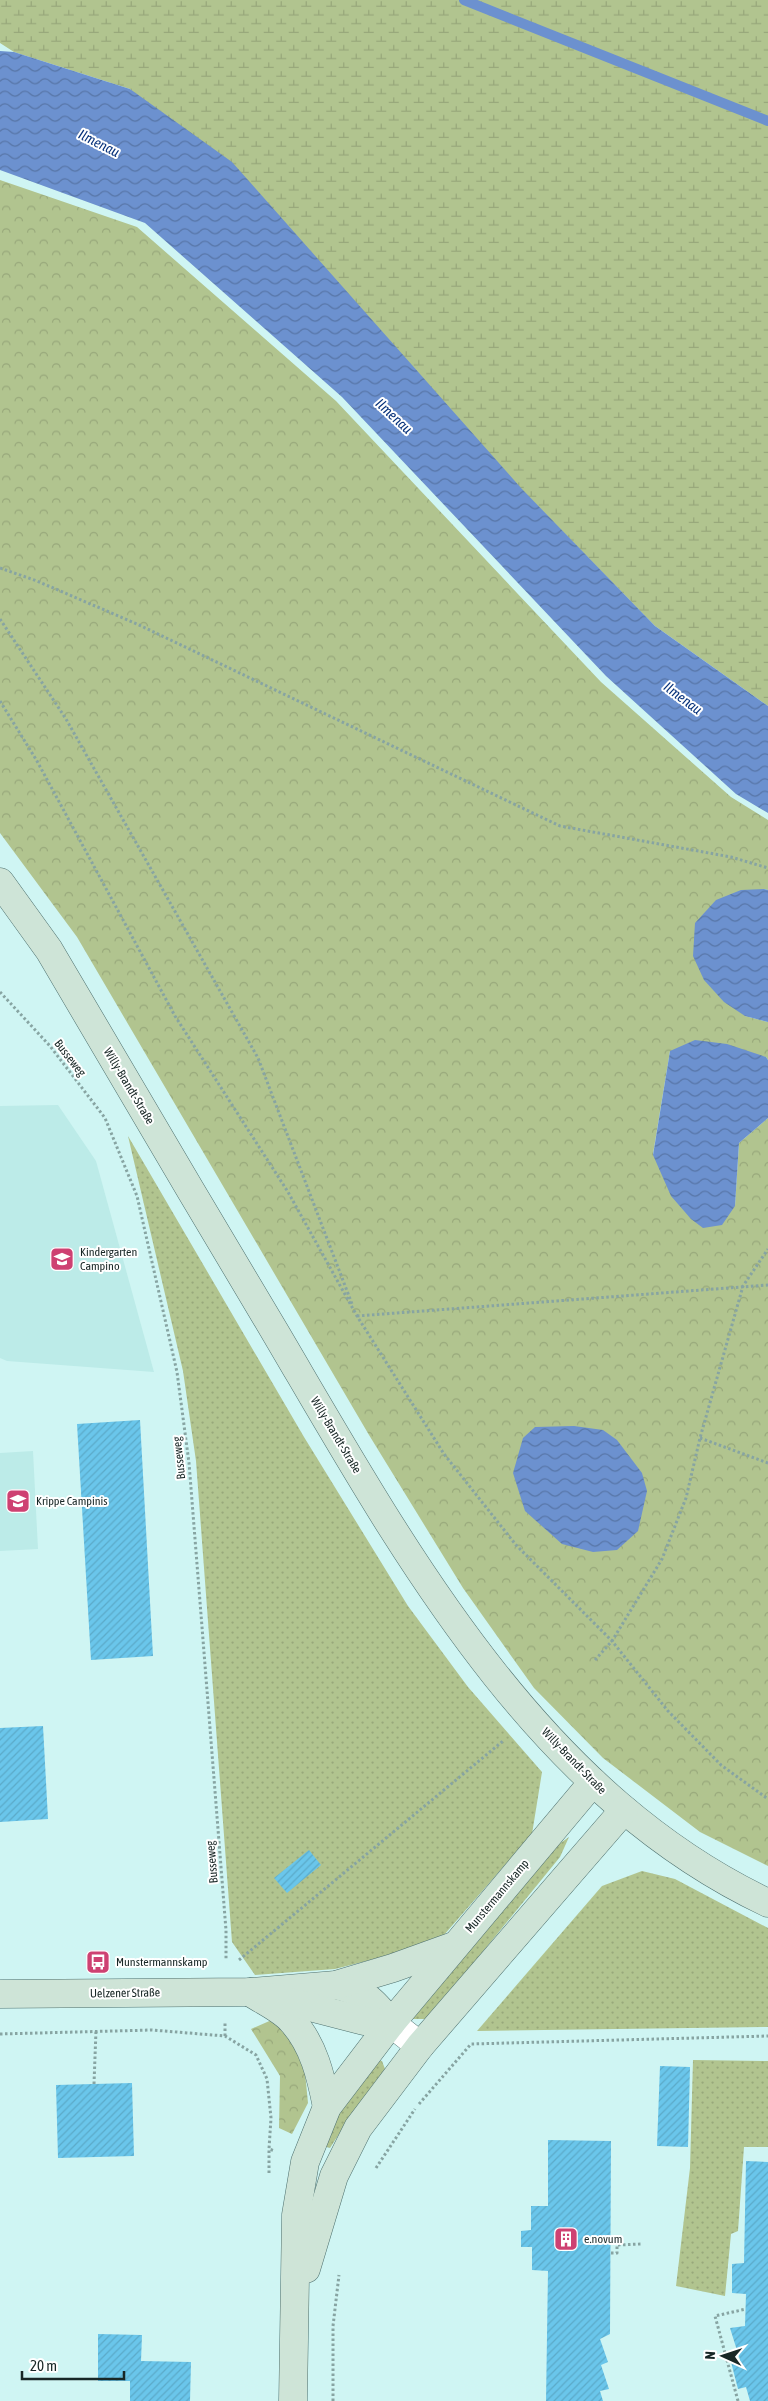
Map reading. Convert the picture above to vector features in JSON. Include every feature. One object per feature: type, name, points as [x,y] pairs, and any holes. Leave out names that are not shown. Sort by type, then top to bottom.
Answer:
[{"type":"street","name":"Willy-Brandt-Straße","points":[[0,882],[49,950],[336,1436],[435,1594],[492,1671],[553,1741],[593,1782],[624,1810],[669,1844],[711,1872],[768,1903]]},
{"type":"street","name":"Munstermannskamp","points":[[293,2401],[296,2215],[305,2162],[327,2107],[391,2022],[593,1782]]},
{"type":"street","name":"Munstermannskamp","points":[[295,2310],[319,2220],[334,2176],[358,2128],[420,2046],[624,1810]]},
{"type":"street","name":"Uelzener Straße","points":[[336,1985],[393,1968],[456,1945]]},
{"type":"street","name":"Uelzener Straße","points":[[234,1985],[364,2021],[391,2022]]},
{"type":"street","name":"Uelzener Straße","points":[[0,1994],[96,1993],[234,1985],[336,1985],[357,1991],[373,2001],[391,2022],[420,2046]]},
{"type":"street","points":[[234,1985],[292,2020],[314,2058],[321,2076],[327,2107]]},
{"type":"path","points":[[0,568],[37,581],[137,624],[560,826],[731,857],[768,868]]},
{"type":"path","points":[[0,619],[66,718],[258,1058],[357,1316]]},
{"type":"path","points":[[0,701],[37,761],[176,1016],[288,1192],[357,1316],[444,1454],[516,1545],[612,1641],[668,1711],[721,1765],[768,1799]]},
{"type":"path","name":"Busseweg","points":[[0,992],[50,1046],[105,1118],[137,1196],[177,1372],[189,1462],[226,1930],[234,1985]]},
{"type":"path","points":[[595,1660],[612,1641],[662,1559],[686,1498],[700,1438],[743,1286],[768,1249]]},
{"type":"path","points":[[357,1316],[768,1285]]},
{"type":"path","points":[[700,1438],[768,1463]]},
{"type":"path","points":[[234,1985],[503,1742]]},
{"type":"path","points":[[94,2084],[96,1993]]},
{"type":"path","points":[[0,2034],[152,2030],[225,2036]]},
{"type":"path","points":[[373,2172],[417,2106],[471,2044],[768,2036]]},
{"type":"path","points":[[611,2253],[617,2253],[617,2245],[642,2244]]},
{"type":"path","points":[[333,2401],[333,2326],[340,2274]]},
{"type":"path","points":[[738,2401],[714,2316],[746,2309]]},
{"type":"shaded area","name":"Kindergarten Campino","points":[[58,1105],[96,1161],[154,1372],[7,1361],[0,1358],[0,1106]]},
{"type":"shaded area","name":"Krippe Campinis","points":[[33,1451],[38,1549],[0,1551],[0,1453]]},
{"type":"green space","points":[[0,0],[768,0],[768,706],[655,626],[130,89],[14,52],[0,43]]},
{"type":"green space","points":[[0,180],[137,227],[336,401],[601,682],[731,797],[768,820],[768,890],[764,889],[745,1016],[768,1022],[768,1060],[766,1057],[670,1051],[653,1154],[735,1206],[739,1143],[768,1118],[768,1866],[700,1832],[603,1758],[534,1688],[463,1588],[369,1435],[77,937],[0,833]]},
{"type":"green space","points":[[128,1136],[304,1437],[408,1606],[468,1687],[542,1772],[532,1834],[437,1943],[335,1969],[255,1975],[232,1942],[196,1461],[183,1371]]},
{"type":"green space","points":[[569,1837],[560,1857],[428,2019],[410,2019],[552,1849]]},
{"type":"green space","points":[[642,1871],[675,1879],[768,1928],[768,2027],[477,2031],[602,1886]]},
{"type":"green space","points":[[274,2019],[303,2052],[308,2103],[292,2134],[279,2128],[280,2076],[251,2029]]},
{"type":"green space","points":[[373,2059],[382,2061],[385,2069],[355,2109],[330,2148],[320,2145]]},
{"type":"green space","points":[[693,2060],[768,2061],[768,2147],[744,2147],[738,2231],[731,2234],[725,2296],[676,2286],[690,2168]]},
{"type":"water","name":"Ilmenau","points":[[0,51],[14,52],[130,89],[232,162],[521,488],[655,626],[768,706],[768,813],[736,794],[606,676],[342,397],[145,223],[0,170]]},
{"type":"water","points":[[741,890],[768,890],[768,1022],[745,1016],[724,1002],[704,980],[693,956],[695,923],[716,900]]},
{"type":"water","points":[[695,1040],[727,1044],[766,1057],[768,1060],[768,1118],[739,1143],[735,1206],[722,1225],[703,1228],[691,1219],[671,1196],[653,1155],[670,1051]]},
{"type":"water","points":[[574,1426],[603,1430],[617,1440],[642,1473],[647,1491],[638,1531],[617,1550],[593,1552],[562,1544],[525,1511],[513,1473],[523,1438],[535,1427]]},
{"type":"building","points":[[140,1420],[153,1656],[91,1660],[77,1424]]},
{"type":"building","points":[[43,1726],[48,1819],[0,1822],[0,1728]]},
{"type":"building","points":[[309,1850],[321,1865],[287,1893],[274,1878]]},
{"type":"building","points":[[660,2066],[690,2067],[688,2147],[657,2146]]},
{"type":"building","points":[[132,2083],[134,2156],[58,2158],[56,2085]]},
{"type":"building","name":"e.novum","points":[[548,2140],[611,2141],[610,2334],[600,2339],[608,2362],[601,2365],[609,2389],[600,2391],[603,2401],[546,2401],[548,2271],[532,2270],[532,2247],[521,2247],[521,2231],[531,2230],[531,2206],[548,2206]]},
{"type":"building","points":[[746,2161],[768,2162],[768,2401],[750,2401],[746,2387],[738,2389],[731,2362],[740,2360],[730,2328],[745,2326],[746,2294],[732,2293],[732,2264],[744,2263]]},
{"type":"building","points":[[98,2334],[142,2335],[141,2361],[191,2362],[190,2401],[130,2401],[130,2381],[98,2381]]},
{"type":"waterway","points":[[464,0],[768,121]]},
{"type":"place","name":"Kindergarten Campino","points":[[62,1259]]},
{"type":"place","name":"Krippe Campinis","points":[[18,1501]]},
{"type":"place","name":"Munstermannskamp","points":[[98,1962]]},
{"type":"place","name":"e.novum","points":[[566,2239]]}]
